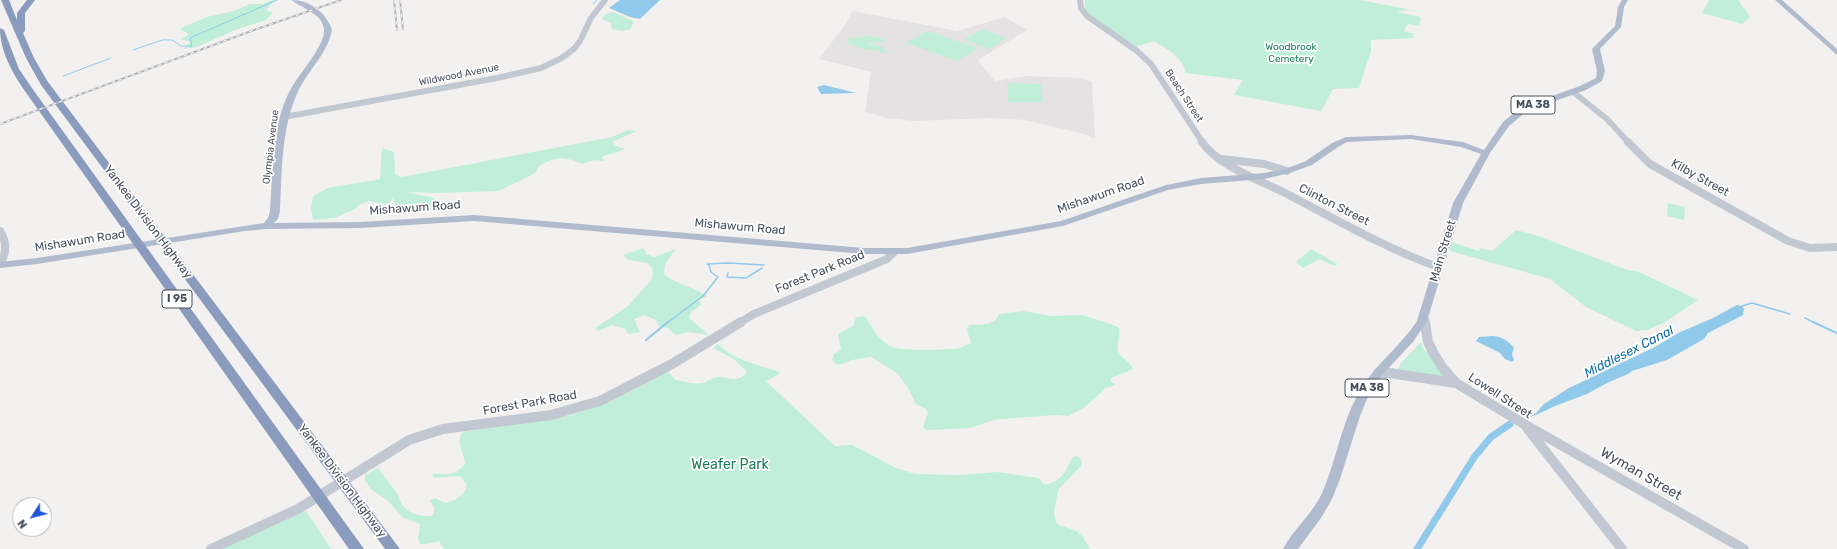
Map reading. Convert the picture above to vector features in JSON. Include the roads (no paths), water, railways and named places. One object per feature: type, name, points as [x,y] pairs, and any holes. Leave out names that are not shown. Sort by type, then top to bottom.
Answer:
[{"type":"highway","name":"Yankee Division Highway","points":[[5,0],[36,71],[393,549]]},
{"type":"highway","points":[[21,37],[21,13],[31,0]]},
{"type":"highway","name":"Yankee Division Highway","points":[[0,30],[22,81],[356,549]]},
{"type":"highway","points":[[0,38],[8,50]]},
{"type":"main road","name":"Olympia Avenue","points":[[268,226],[276,211],[284,117],[298,82],[326,40],[328,32],[323,18],[295,0]]},
{"type":"main road","name":"Main Street","points":[[1290,549],[1326,500],[1358,406],[1370,382],[1414,334],[1424,316],[1458,203],[1487,151],[1511,119],[1521,110],[1573,92],[1591,84],[1601,75],[1596,49],[1618,27],[1624,0]]},
{"type":"main road","points":[[1778,0],[1837,53]]},
{"type":"main road","name":"Mishawum Road","points":[[0,265],[30,262],[184,237],[268,226],[360,225],[474,218],[894,252],[1063,223],[1151,192],[1188,183],[1221,178],[1253,177],[1287,171],[1309,163],[1346,140],[1407,136],[1463,145],[1487,151]]},
{"type":"main road","name":"Mishawum Road","points":[[1463,145],[1473,145],[1496,139]]},
{"type":"main road","points":[[1473,145],[1487,151]]},
{"type":"street","name":"Wildwood Avenue","points":[[284,117],[503,77],[545,66],[565,56],[577,46],[591,18],[605,0]]},
{"type":"street","name":"Beach Street","points":[[1080,0],[1081,8],[1087,16],[1137,51],[1152,65],[1204,145],[1221,159]]},
{"type":"street","name":"Kilby Street","points":[[1573,92],[1607,119],[1640,156],[1650,164],[1788,241],[1810,248],[1837,247]]},
{"type":"street","points":[[1221,159],[1264,164],[1287,171]]},
{"type":"street","name":"Clinton Street","points":[[1221,159],[1253,177],[1390,246],[1438,267]]},
{"type":"street","name":"Mishawum Road","points":[[0,231],[5,240],[6,252],[0,265]]},
{"type":"street","name":"Forest Park Road","points":[[211,549],[298,509],[409,440],[443,430],[551,415],[600,401],[672,364],[754,314],[887,259],[894,252]]},
{"type":"street","name":"Lowell Street","points":[[1424,316],[1428,342],[1432,352],[1442,368],[1456,383],[1524,424],[1622,549]]},
{"type":"street","points":[[1378,373],[1389,372],[1456,383]]},
{"type":"street","name":"Wyman Street","points":[[1524,424],[1744,549]]},
{"type":"street","points":[[1542,447],[1553,440]]},
{"type":"water","points":[[620,0],[660,0],[640,19],[630,17],[609,8]]},
{"type":"water","points":[[824,85],[856,93],[821,94],[817,87]]},
{"type":"water","name":"Middlesex Canal","points":[[1737,305],[1742,306],[1744,309],[1743,315],[1708,333],[1704,339],[1667,360],[1632,371],[1587,394],[1526,418],[1536,413],[1544,404],[1569,388],[1655,347],[1678,333],[1713,318]]},
{"type":"water","points":[[1492,336],[1504,339],[1514,348],[1512,354],[1514,360],[1512,362],[1505,359],[1500,353],[1476,341],[1479,337]]},
{"type":"waterway","points":[[133,50],[162,40],[172,40],[181,46],[192,46],[190,38],[277,0]]},
{"type":"waterway","points":[[593,4],[597,0]]},
{"type":"waterway","points":[[63,76],[111,58]]},
{"type":"waterway","points":[[667,323],[703,296],[718,277],[711,272],[709,265],[707,264],[728,263],[764,265]]},
{"type":"waterway","points":[[728,273],[727,277],[746,278],[762,268]]},
{"type":"waterway","points":[[1742,306],[1752,303],[1790,314]]},
{"type":"waterway","points":[[1805,318],[1813,322]]},
{"type":"waterway","points":[[646,340],[668,322]]},
{"type":"waterway","points":[[1813,322],[1837,333]]},
{"type":"waterway","name":"Middlesex Canal","points":[[1417,549],[1475,456],[1491,437],[1510,424]]},
{"type":"railway","points":[[0,124],[254,30],[341,0]]},
{"type":"railway","points":[[394,0],[397,30]]},
{"type":"railway","points":[[400,0],[403,29]]},
{"type":"park label","name":"Woodbrook Cemetery","points":[[1291,52]]},
{"type":"park label","name":"Weafer Park","points":[[730,465]]}]
